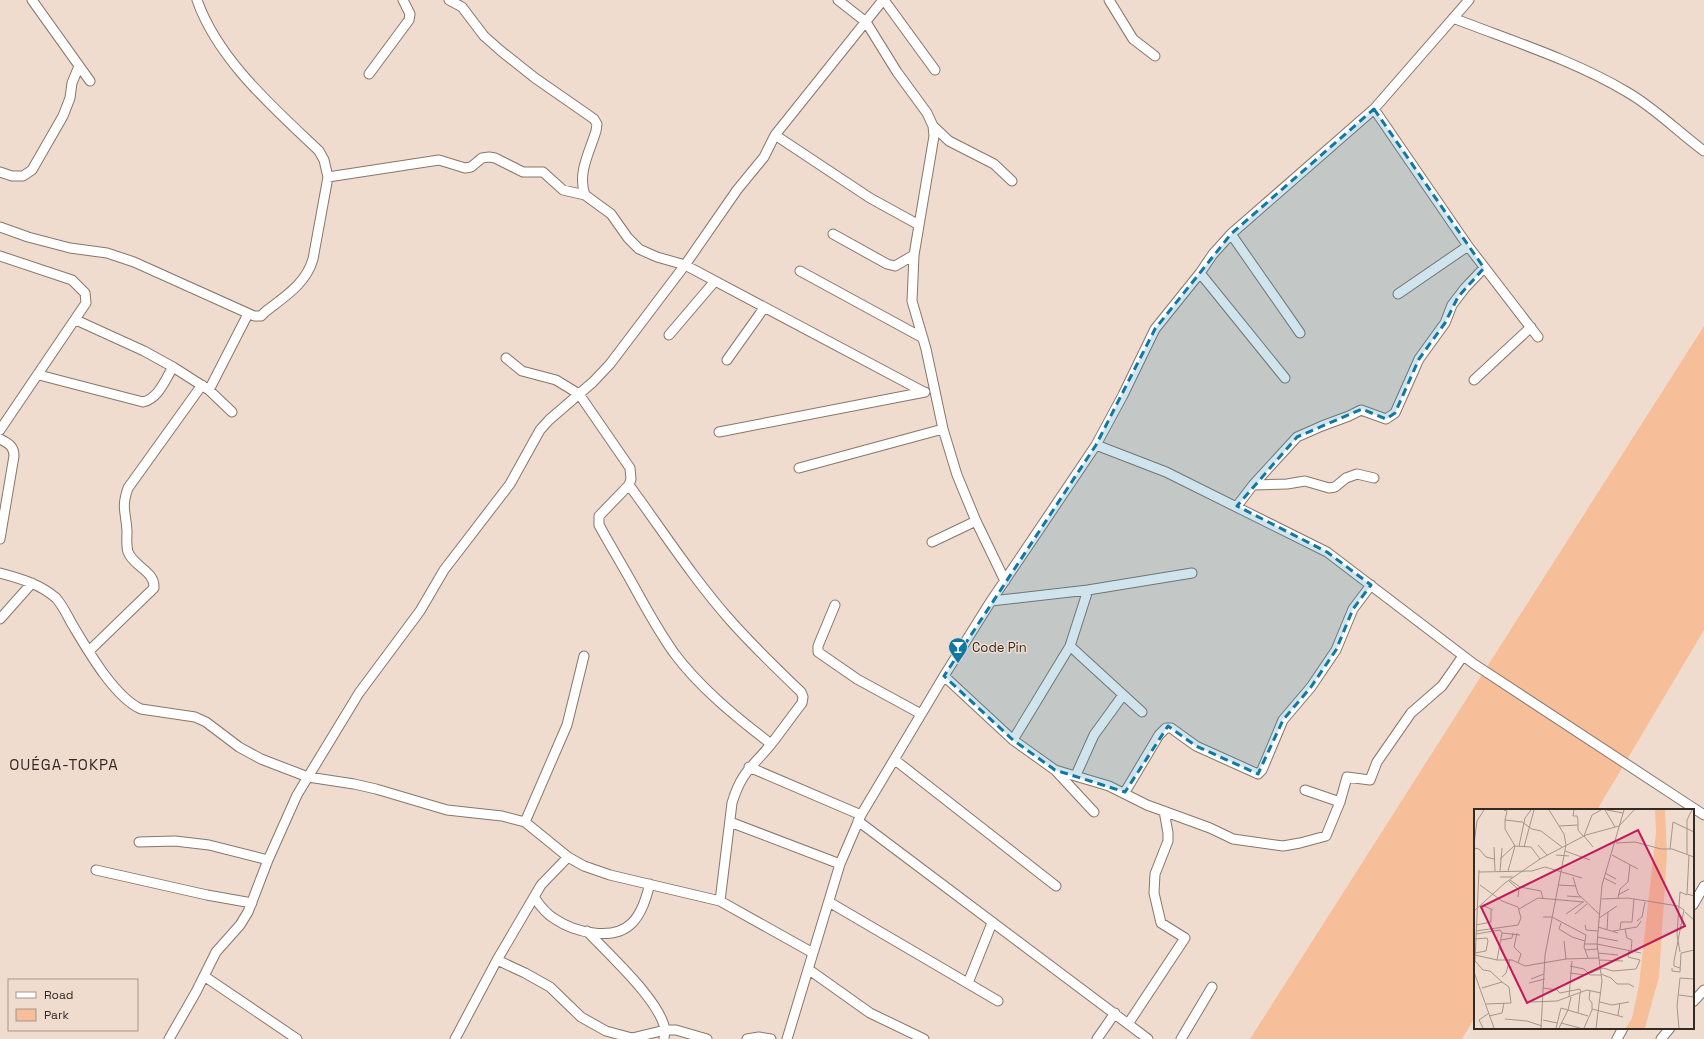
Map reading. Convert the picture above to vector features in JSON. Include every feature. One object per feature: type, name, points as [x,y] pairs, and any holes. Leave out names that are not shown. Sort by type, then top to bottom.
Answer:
[{"type":"street","points":[[32,0],[90,81]]},
{"type":"street","points":[[0,227],[28,237],[70,248],[107,253],[134,262],[248,314],[257,316],[265,312],[297,286],[310,270],[328,177],[324,160],[319,151],[262,96],[235,66],[213,34],[197,0]]},
{"type":"street","points":[[369,74],[409,20],[410,14],[403,0]]},
{"type":"street","points":[[449,0],[462,7],[484,36],[506,55],[535,78],[594,119],[596,131],[583,176],[582,186],[585,195]]},
{"type":"street","points":[[838,0],[866,22],[897,72],[927,113],[933,126],[934,136],[914,255],[912,300],[923,338],[943,429],[957,475],[976,521],[1005,581]]},
{"type":"street","points":[[169,1039],[216,952],[240,925],[252,903],[268,860],[297,795],[359,693],[420,611],[444,570],[510,484],[540,430],[610,364],[685,265],[737,190],[764,157],[775,135],[883,0],[935,70]]},
{"type":"street","points":[[1111,0],[1133,39],[1155,56]]},
{"type":"street","points":[[787,1039],[840,864],[859,818],[991,601],[1096,445],[1123,395],[1155,329],[1200,273],[1213,254],[1231,234],[1374,108],[1469,0]]},
{"type":"street","points":[[1453,18],[1570,63],[1601,77],[1646,105],[1704,151]]},
{"type":"street","points":[[0,172],[12,176],[23,176],[32,170],[63,116],[70,98],[72,83],[80,66]]},
{"type":"street","points":[[1374,108],[1468,246],[1538,337]]},
{"type":"street","points":[[933,126],[949,141],[994,164],[1012,181]]},
{"type":"street","points":[[775,135],[870,198],[919,225]]},
{"type":"street","points":[[328,177],[434,160],[447,162],[465,168],[471,167],[482,158],[489,157],[495,158],[522,172],[543,172],[563,190],[585,195],[611,214],[628,238],[639,249],[656,257],[685,265],[924,392]]},
{"type":"street","points":[[833,234],[887,264],[894,266],[914,255]]},
{"type":"street","points":[[1231,234],[1300,333]]},
{"type":"street","points":[[1398,294],[1468,246]]},
{"type":"street","points":[[0,256],[72,280],[80,286],[85,293],[86,303],[39,375],[0,430]]},
{"type":"street","points":[[1237,506],[1253,485],[1297,437],[1350,416],[1361,410],[1386,419],[1395,413],[1419,359],[1445,324],[1452,305],[1458,296],[1484,268]]},
{"type":"street","points":[[800,272],[923,338]]},
{"type":"street","points":[[1200,273],[1285,378]]},
{"type":"street","points":[[669,335],[715,282]]},
{"type":"street","points":[[727,360],[764,308]]},
{"type":"street","points":[[89,651],[154,588],[154,581],[150,574],[134,562],[128,552],[123,509],[128,488],[205,388],[248,314]]},
{"type":"street","points":[[76,320],[144,351],[173,368],[205,388],[232,412]]},
{"type":"street","points":[[1474,380],[1531,327]]},
{"type":"street","points":[[506,358],[522,371],[556,380],[579,394],[630,468],[631,479],[629,485],[599,516],[598,525],[655,623],[689,672],[739,719],[771,744]]},
{"type":"street","points":[[39,375],[143,402],[150,400],[158,393],[173,368]]},
{"type":"street","points":[[719,432],[934,389]]},
{"type":"street","points":[[799,468],[943,429]]},
{"type":"street","points":[[0,439],[10,444],[14,450],[0,538]]},
{"type":"street","points":[[1096,445],[1166,472],[1327,552],[1463,656],[1704,815]]},
{"type":"street","points":[[1253,485],[1287,484],[1305,481],[1329,488],[1335,487],[1346,478],[1357,474],[1374,478]]},
{"type":"street","points":[[629,485],[729,620],[801,692],[803,697],[802,703],[771,744],[742,776],[736,788],[732,803],[720,901]]},
{"type":"street","points":[[932,542],[976,521]]},
{"type":"street","points":[[0,573],[32,583],[47,592],[59,602],[89,651],[118,692],[133,706],[141,709],[195,717],[206,722],[239,747],[261,759],[308,777],[368,787],[447,810],[502,816],[525,822],[568,856],[595,871],[720,901],[813,953]]},
{"type":"street","points":[[991,601],[1088,590],[1192,573]]},
{"type":"street","points":[[0,619],[32,583]]},
{"type":"street","points":[[1125,792],[1159,735],[1166,728],[1171,728],[1196,746],[1258,774],[1262,770],[1283,720],[1312,687],[1332,656],[1353,609],[1371,585]]},
{"type":"street","points":[[1013,740],[1070,646],[1088,590]]},
{"type":"street","points":[[835,605],[818,646],[818,652],[856,679],[921,714]]},
{"type":"street","points":[[1070,646],[1142,712]]},
{"type":"street","points":[[525,822],[567,725],[584,656]]},
{"type":"street","points":[[1055,770],[1076,775],[1125,792],[1147,805],[1210,828],[1233,839],[1283,846],[1326,836],[1340,802],[1347,777],[1370,780],[1377,762],[1411,713],[1442,686],[1463,656]]},
{"type":"street","points":[[944,676],[1013,740],[1055,770],[1094,812]]},
{"type":"street","points":[[1076,775],[1094,735],[1123,694]]},
{"type":"street","points":[[894,760],[1056,886]]},
{"type":"street","points":[[750,767],[859,818],[992,923],[1148,1039]]},
{"type":"street","points":[[1305,790],[1340,802]]},
{"type":"street","points":[[1128,1024],[1185,938],[1161,923],[1154,893],[1156,874],[1168,840],[1164,811]]},
{"type":"street","points":[[730,822],[840,864]]},
{"type":"street","points":[[139,842],[175,841],[209,845],[268,860]]},
{"type":"street","points":[[454,1039],[497,960],[534,897],[545,880],[568,856]]},
{"type":"street","points":[[96,870],[207,895],[252,903]]},
{"type":"street","points":[[534,897],[543,909],[554,919],[564,925],[586,931],[608,933],[621,930],[632,924],[640,912],[650,884]]},
{"type":"street","points":[[1694,903],[1704,886]]},
{"type":"street","points":[[829,902],[998,1001]]},
{"type":"street","points":[[968,984],[992,923]]},
{"type":"street","points":[[586,931],[638,985],[657,1011],[665,1034]]},
{"type":"street","points":[[497,960],[545,984],[582,1017],[606,1031],[632,1038],[665,1034],[676,1030],[706,1039]]},
{"type":"street","points":[[808,969],[870,1014],[924,1039]]},
{"type":"street","points":[[204,976],[297,1039]]},
{"type":"street","points":[[1181,1039],[1212,987]]},
{"type":"street","points":[[1694,1001],[1704,990]]},
{"type":"street","points":[[1097,1039],[1115,1013]]},
{"type":"street","points":[[1618,1039],[1623,1029]]},
{"type":"street","points":[[1661,1039],[1669,1029]]},
{"type":"street","points":[[747,1039],[760,1037],[771,1039]]},
{"type":"highlighted area","points":[[1374,109],[1484,268],[1458,297],[1445,323],[1419,359],[1395,413],[1386,419],[1362,409],[1297,437],[1237,506],[1327,552],[1371,585],[1353,609],[1336,650],[1311,687],[1283,720],[1258,774],[1196,746],[1168,726],[1125,792],[1055,770],[1013,740],[944,676],[1096,445],[1155,329],[1231,234]]},
{"type":"green space","points":[[1704,326],[1704,630],[1598,809],[1474,809],[1474,1019],[1462,1039],[1250,1039]]},
{"type":"place","name":"Code Pin","points":[[958,664]]},
{"type":"district","name":"OUÉGA-TOKPA","points":[[64,765]]}]
